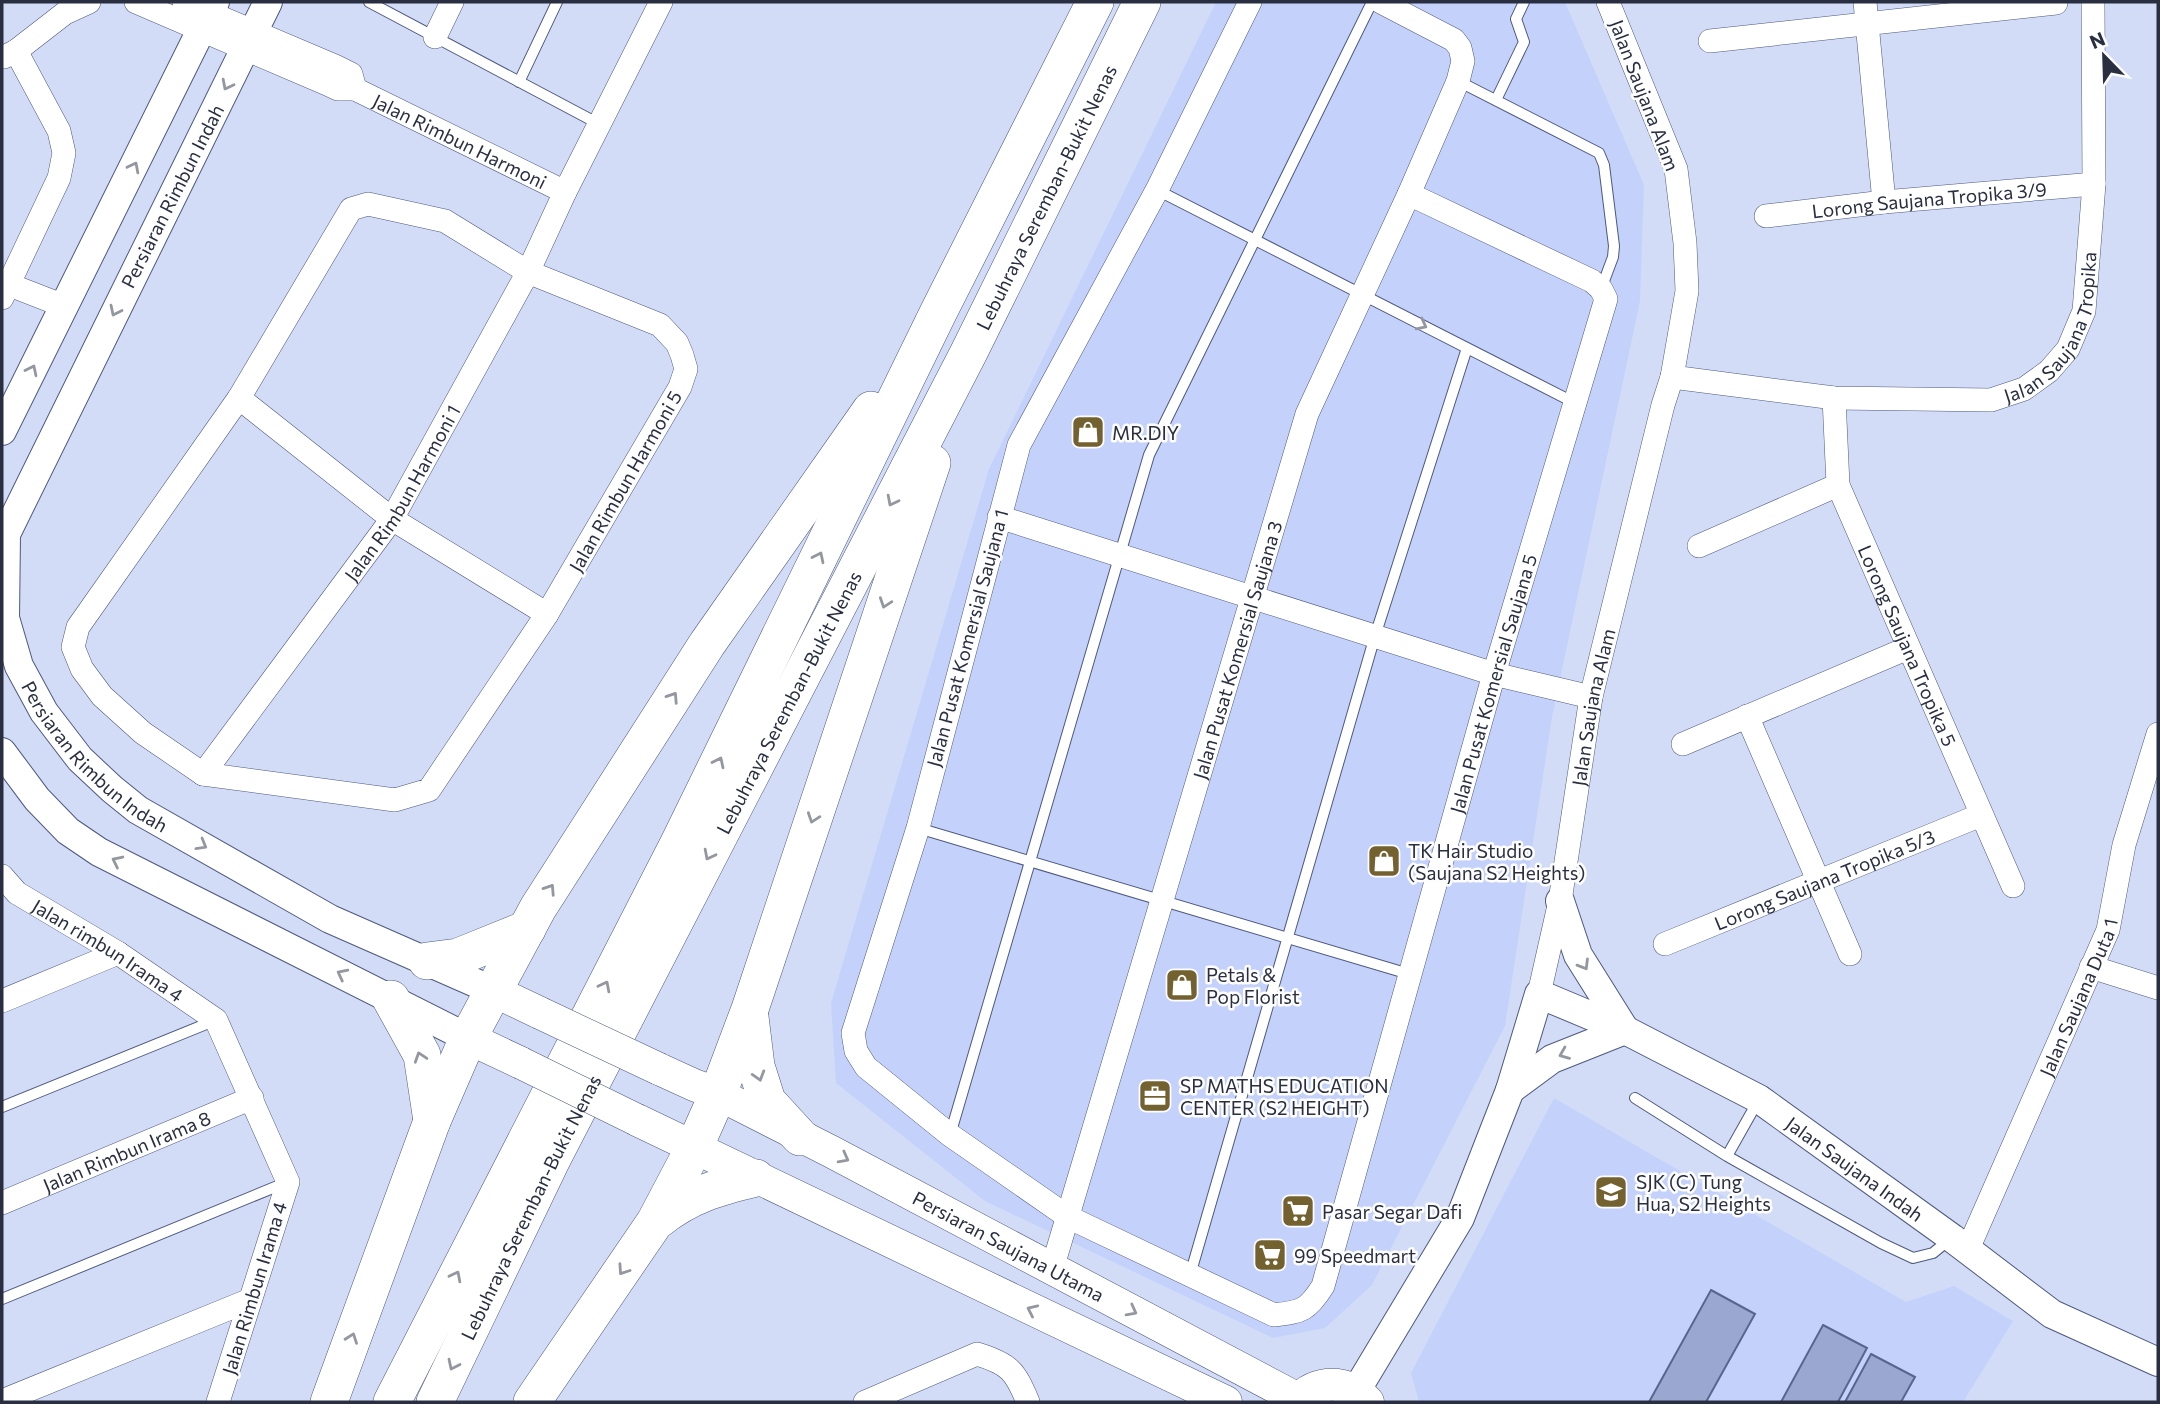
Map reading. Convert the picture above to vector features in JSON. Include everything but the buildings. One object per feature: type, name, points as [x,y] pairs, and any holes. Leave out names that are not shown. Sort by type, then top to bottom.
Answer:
[{"type":"highway","name":"Lebuhraya Seremban-Bukit Nenas","points":[[392,1402],[679,843],[1095,2]]},
{"type":"highway","name":"Lebuhraya Seremban-Bukit Nenas","points":[[435,1402],[552,1159],[969,352],[1142,2]]},
{"type":"highway","points":[[329,1402],[432,1121],[468,1038],[538,908],[707,644],[939,313]]},
{"type":"highway","points":[[532,1402],[655,1222],[694,1148],[718,1094],[750,1009],[969,352]]},
{"type":"highway","points":[[427,961],[458,957],[527,929]]},
{"type":"highway","points":[[391,999],[422,1055],[432,1121]]},
{"type":"highway","points":[[750,1009],[756,1066],[767,1101],[800,1137]]},
{"type":"highway","points":[[655,1222],[675,1207],[709,1189],[756,1178]]},
{"type":"main road","name":"Persiaran Saujana Utama","points":[[494,991],[694,1086],[718,1094],[1297,1401]]},
{"type":"main road","points":[[468,1038],[1226,1402]]},
{"type":"main road","points":[[1297,1401],[1315,1387],[1336,1384],[1362,1396]]},
{"type":"street","points":[[64,306],[31,292],[4,288],[59,178],[64,153],[59,131],[9,54],[65,13],[89,2]]},
{"type":"street","name":"Jalan Rimbun Harmoni","points":[[136,2],[203,12],[250,39],[351,74],[355,89],[565,192]]},
{"type":"street","name":"Persiaran Rimbun Indah","points":[[268,2],[6,534],[5,618],[19,666],[44,712],[80,759],[138,810],[330,919],[494,991]]},
{"type":"street","points":[[435,37],[452,2]]},
{"type":"street","name":"Jalan Rimbun Harmoni 1","points":[[203,774],[392,519],[528,272],[565,192],[661,2]]},
{"type":"street","name":"Jalan Pusat Komersial Saujana 1","points":[[1068,1217],[950,1135],[866,1067],[856,1051],[853,1034],[918,828],[1019,445],[1157,190],[1250,2]]},
{"type":"street","name":"Jalan Pusat Komersial Saujana 3","points":[[1052,1269],[1307,414],[1458,82],[1463,61],[1460,48],[1454,40],[1381,2]]},
{"type":"street","name":"Jalan Saujana Alam","points":[[1362,1396],[1460,1218],[1510,1090],[1539,994],[1560,901],[1591,697],[1672,377],[1687,291],[1685,243],[1676,169],[1608,2]]},
{"type":"street","points":[[1710,41],[1866,13],[2056,2]]},
{"type":"street","name":"Jalan Saujana Tropika","points":[[1672,377],[1834,398],[1991,400],[2024,389],[2049,371],[2068,349],[2084,311],[2094,184],[2093,2]]},
{"type":"street","points":[[2,431],[203,12]]},
{"type":"street","points":[[1866,13],[1884,202]]},
{"type":"street","name":"Lorong Saujana Tropika 3/9","points":[[1766,216],[1884,202],[2094,184]]},
{"type":"street","points":[[1409,194],[1592,281],[1601,289]]},
{"type":"street","name":"Jalan Rimbun Harmoni 5","points":[[368,204],[445,221],[528,272],[660,325],[677,343],[686,369],[680,387],[548,614],[429,790],[395,800],[203,774],[143,733],[102,696],[82,669],[73,647],[78,627],[239,398],[351,209],[368,204]]},
{"type":"street","name":"Jalan Pusat Komersial Saujana 5","points":[[1068,1217],[1274,1315],[1298,1313],[1312,1304],[1323,1286],[1494,674],[1606,299],[1601,289]]},
{"type":"street","points":[[239,398],[392,519],[548,614]]},
{"type":"street","name":"Lorong Saujana Tropika 5","points":[[1834,398],[1838,485],[2012,886]]},
{"type":"street","points":[[1699,546],[1838,485]]},
{"type":"street","points":[[999,517],[1494,674],[1591,697]]},
{"type":"street","points":[[1683,744],[1908,648]]},
{"type":"street","points":[[1747,716],[1850,954]]},
{"type":"street","name":"Jalan Saujana Duta 1","points":[[1960,1243],[2108,930],[2124,845],[2158,734]]},
{"type":"street","points":[[2,752],[37,799],[60,823],[99,852],[468,1038]]},
{"type":"street","name":"Lorong Saujana Tropika 5/3","points":[[1665,944],[1981,814]]},
{"type":"street","name":"Jalan rimbun Irama 4","points":[[7,890],[118,953],[216,1020]]},
{"type":"street","points":[[1510,1090],[1552,1059],[1625,1030],[1578,956],[1560,901]]},
{"type":"street","points":[[2,1001],[118,953]]},
{"type":"street","points":[[2091,967],[2158,988]]},
{"type":"street","name":"Jalan Saujana Indah","points":[[1539,994],[1625,1030],[1759,1099],[1960,1243],[2052,1314],[2158,1362]]},
{"type":"street","name":"Jalan Rimbun Irama 4","points":[[216,1020],[288,1182],[218,1402]]},
{"type":"street","name":"Jalan Rimbun Irama 8","points":[[2,1203],[252,1098]]},
{"type":"street","points":[[2,1401],[250,1300]]},
{"type":"street","points":[[865,1402],[978,1354],[1001,1361],[1018,1378],[1028,1402]]},
{"type":"lane","points":[[369,2],[599,124]]},
{"type":"lane","points":[[519,82],[557,2]]},
{"type":"lane","points":[[950,1135],[1149,455],[1371,2]]},
{"type":"lane","points":[[1496,100],[1524,42],[1516,19],[1524,2]]},
{"type":"lane","points":[[1458,82],[1599,153],[1602,157],[1614,246],[1613,257],[1601,289]]},
{"type":"lane","points":[[1157,190],[1576,404]]},
{"type":"lane","points":[[1190,1275],[1375,636],[1467,348]]},
{"type":"lane","points":[[918,828],[1409,974]]},
{"type":"lane","points":[[2,1107],[216,1020]]},
{"type":"lane","points":[[1635,1098],[1727,1156],[1881,1243],[1913,1258],[1960,1243]]},
{"type":"lane","points":[[1727,1156],[1759,1099]]},
{"type":"lane","points":[[2,1299],[288,1182]]},
{"type":"shaded area","points":[[1216,2],[1565,2],[1644,185],[1640,301],[1552,717],[1505,1026],[1372,1285],[1325,1328],[1273,1338],[985,1201],[836,1083],[831,1003],[989,469]]},
{"type":"shaded area","name":"SJK (C) Tung Hua, S2 Heights","points":[[1554,1098],[1906,1302],[1954,1286],[2013,1321],[1963,1402],[1419,1402],[1411,1373]]},
{"type":"place","name":"MR.DIY","points":[[1088,432]]},
{"type":"place","name":"TK Hair Studio (Saujana S2 Heights)","points":[[1384,861]]},
{"type":"place","name":"Petals & Pop Florist","points":[[1182,985]]},
{"type":"place","name":"SP MATHS EDUCATION CENTER (S2 HEIGHT)","points":[[1155,1096]]},
{"type":"place","name":"SJK (C) Tung Hua, S2 Heights","points":[[1611,1192]]},
{"type":"place","name":"Pasar Segar Dafi","points":[[1298,1211]]},
{"type":"place","name":"99 Speedmart","points":[[1270,1255]]}]
